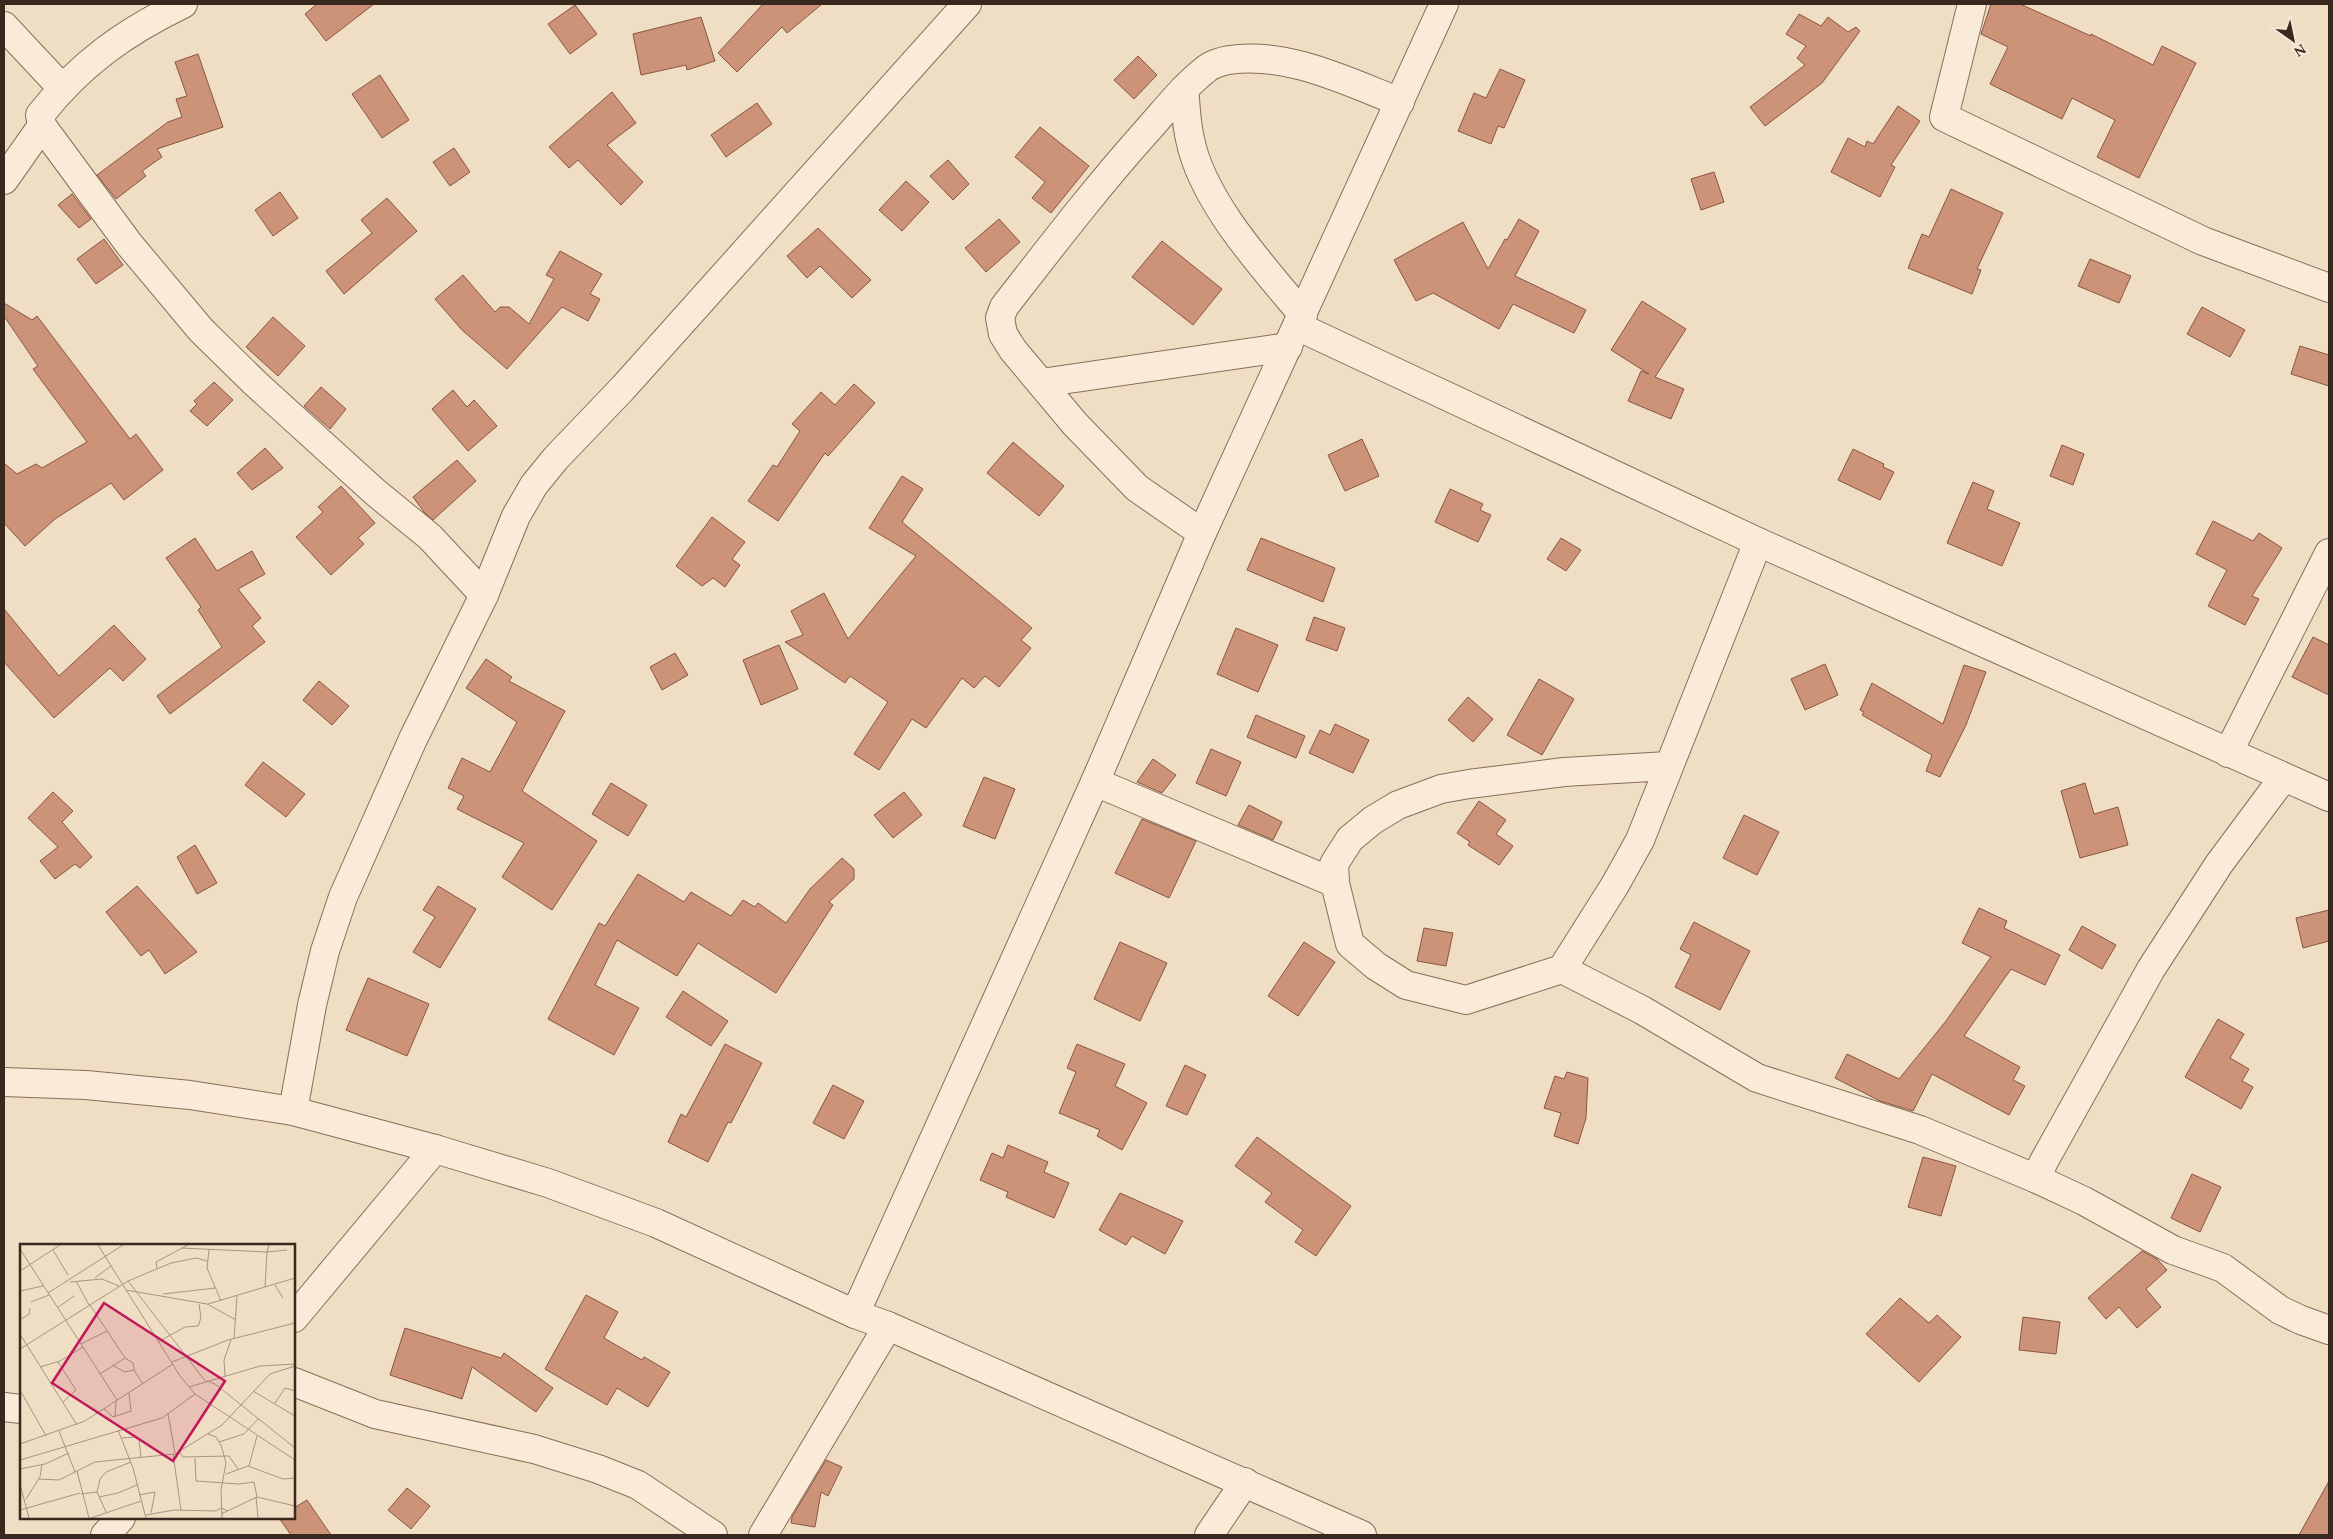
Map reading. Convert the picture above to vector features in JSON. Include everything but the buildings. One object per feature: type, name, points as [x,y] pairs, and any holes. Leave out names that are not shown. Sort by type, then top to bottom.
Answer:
[{"type":"street","points":[[183,4],[130,34],[92,59],[62,88],[40,115],[42,126],[129,244],[201,330],[255,383],[375,492],[430,537],[484,595]]},
{"type":"street","points":[[293,1111],[312,1006],[325,951],[343,897],[413,739],[484,595],[516,516],[534,485],[556,458],[623,388],[967,4]]},
{"type":"street","points":[[855,1314],[1095,782],[1202,533],[1444,4]]},
{"type":"street","points":[[1972,4],[1944,117],[2203,241],[2329,288]]},
{"type":"street","points":[[4,26],[62,88]]},
{"type":"street","points":[[1202,533],[1137,488],[1076,424],[1013,350],[1003,334],[1000,318],[1004,307],[1120,162],[1184,89],[1206,68],[1227,60],[1247,58],[1284,63],[1325,74],[1400,102]]},
{"type":"street","points":[[1184,89],[1190,139],[1198,165],[1209,189],[1240,236],[1296,329],[1758,542],[2329,798]]},
{"type":"street","points":[[4,180],[42,126]]},
{"type":"street","points":[[1041,384],[1296,329]]},
{"type":"street","points":[[1668,766],[1564,772],[1441,789],[1398,805],[1373,820],[1350,839],[1334,864],[1334,883],[1350,944],[1376,966],[1406,985],[1466,1000],[1562,969],[1616,885],[1640,840],[1758,542]]},
{"type":"street","points":[[2228,753],[2329,553]]},
{"type":"street","points":[[2037,1179],[2043,1163],[2151,969],[2219,864],[2283,778]]},
{"type":"street","points":[[1095,782],[1334,883]]},
{"type":"street","points":[[1562,969],[1642,1010],[1757,1078],[1920,1130],[2037,1179],[2084,1201],[2173,1250],[2223,1268],[2280,1310],[2329,1330]]},
{"type":"street","points":[[4,1082],[86,1085],[181,1094],[293,1111],[435,1149],[548,1183],[656,1223],[855,1314],[888,1326],[1362,1535]]},
{"type":"street","points":[[295,1317],[435,1149]]},
{"type":"street","points":[[763,1535],[888,1326]]},
{"type":"street","points":[[295,1382],[375,1414],[534,1449],[598,1469],[638,1485],[713,1535]]},
{"type":"street","points":[[4,1407],[20,1409]]},
{"type":"street","points":[[1209,1535],[1245,1482]]},
{"type":"street","points":[[105,1535],[120,1519]]}]
